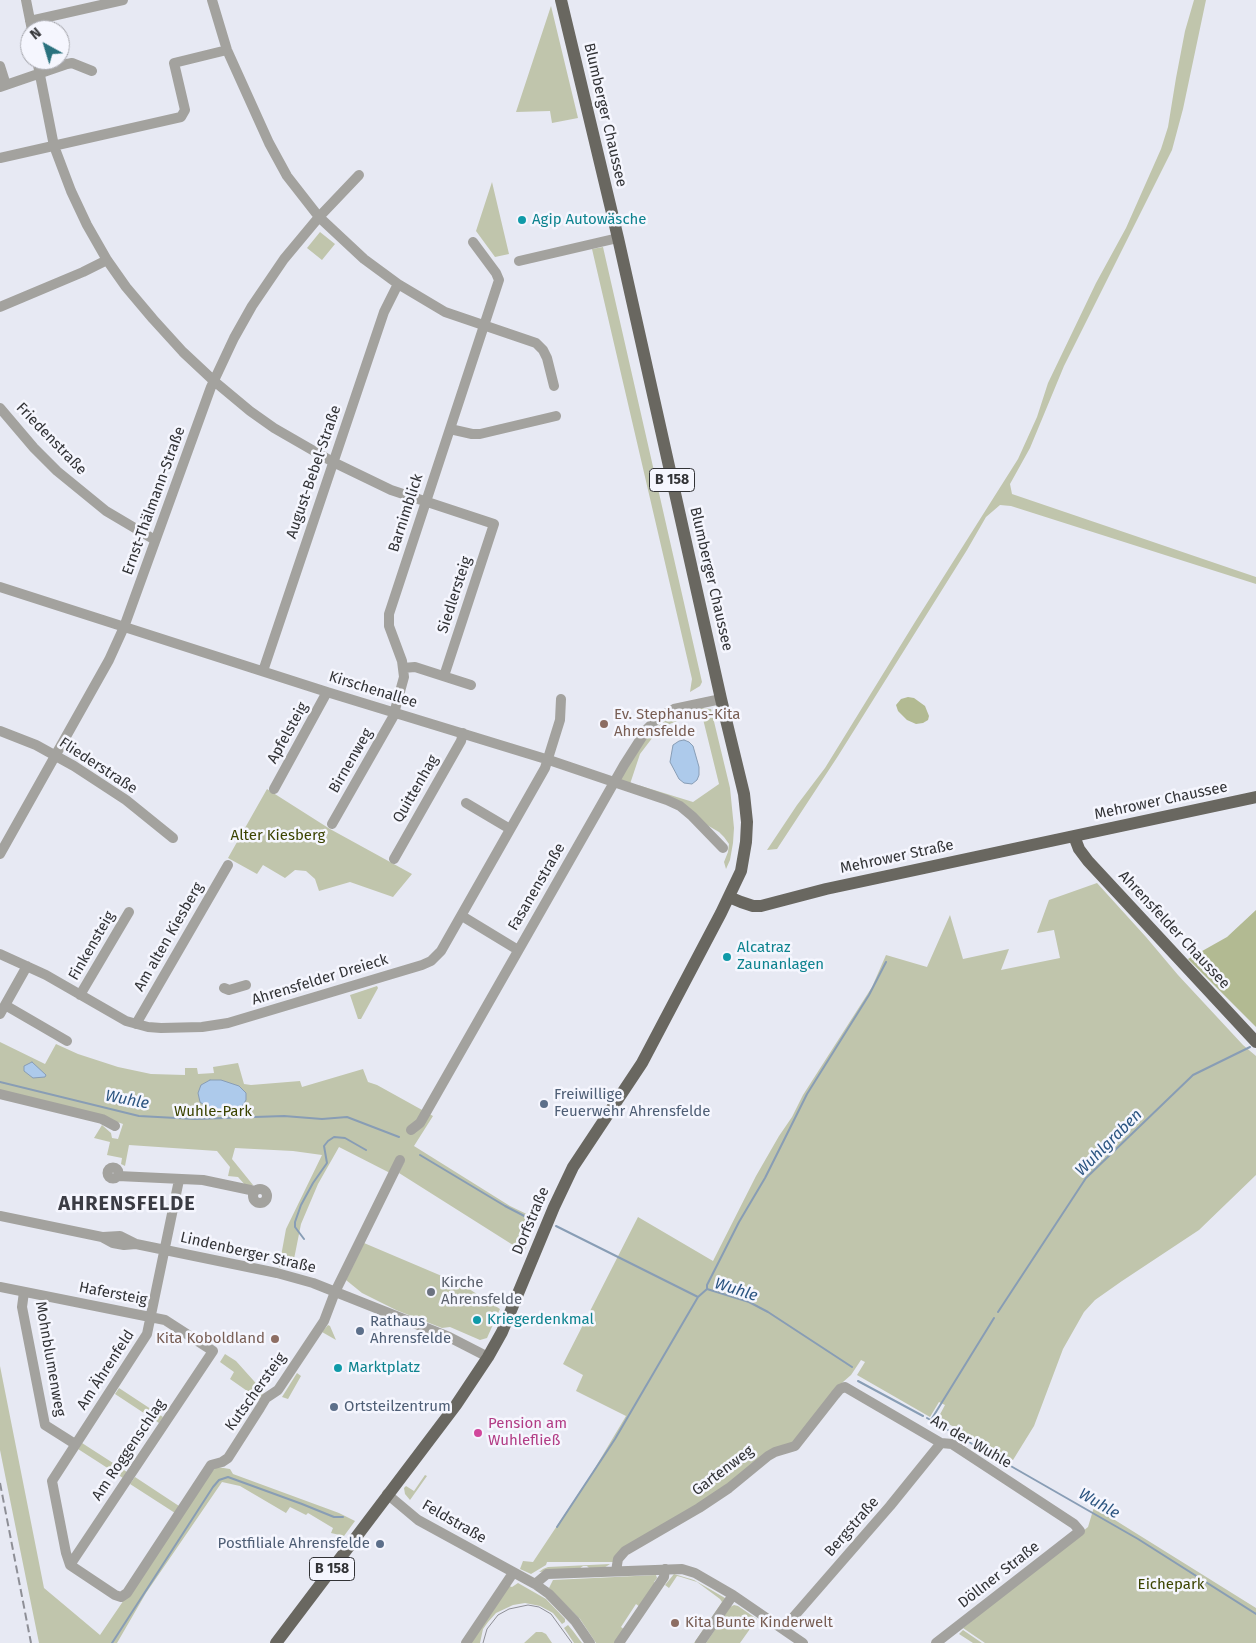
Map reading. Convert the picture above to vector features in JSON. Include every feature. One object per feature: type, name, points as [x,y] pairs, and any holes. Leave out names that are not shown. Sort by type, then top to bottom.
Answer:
[{"type":"main road","name":"Blumberger Chaussee","points":[[561,0],[618,238],[744,794],[747,822],[746,842],[740,871],[729,897]]},
{"type":"main road","name":"Mehrower Chaussee","points":[[1074,836],[1256,798]]},
{"type":"main road","name":"Mehrower Straße","points":[[729,897],[754,906],[761,906],[826,889],[1074,836]]},
{"type":"main road","name":"Ahrensfelder Chaussee","points":[[1074,836],[1079,849],[1088,861],[1256,1042]]},
{"type":"main road","name":"Dorfstraße","points":[[276,1643],[456,1405],[488,1357],[502,1332],[554,1207],[573,1167],[642,1063],[672,1009],[729,897]]},
{"type":"street","points":[[26,0],[30,20]]},
{"type":"street","points":[[49,20],[123,0]]},
{"type":"street","points":[[212,0],[227,50],[269,143],[287,176],[319,217],[364,259],[398,284],[445,312],[536,344],[543,350],[547,358],[554,386]]},
{"type":"street","points":[[0,158],[181,117],[184,110],[174,63],[227,50]]},
{"type":"street","points":[[0,66],[3,86],[72,63],[92,71]]},
{"type":"street","points":[[39,70],[54,146],[71,191],[107,260],[153,319],[183,352],[214,381],[274,428],[333,462],[391,490],[425,502]]},
{"type":"street","name":"Ernst-Thälmann-Straße","points":[[0,854],[109,660],[124,627],[214,381],[234,338],[256,299],[284,259],[319,217],[358,175]]},
{"type":"street","points":[[519,261],[618,238]]},
{"type":"street","name":"Barnimblick","points":[[394,712],[404,677],[402,660],[389,626],[388,614],[499,280],[473,242]]},
{"type":"street","points":[[0,307],[107,260]]},
{"type":"street","name":"August-Bebel-Straße","points":[[263,671],[384,312],[398,284]]},
{"type":"street","name":"Friedenstraße","points":[[0,408],[34,448],[57,471],[106,511],[155,540]]},
{"type":"street","points":[[450,428],[472,434],[480,434],[556,416]]},
{"type":"street","name":"Siedlersteig","points":[[425,502],[494,524],[444,676]]},
{"type":"street","name":"Kirschenallee","points":[[0,587],[327,692],[549,760],[667,800],[680,806],[692,816],[723,848]]},
{"type":"street","points":[[403,668],[415,667],[471,685]]},
{"type":"street","name":"Apfelsteig","points":[[274,789],[327,692]]},
{"type":"street","name":"Ahrensfelder Dreieck","points":[[0,954],[28,966],[126,1021],[161,1028],[228,1023],[422,965],[438,956],[545,768],[560,720],[561,699]]},
{"type":"street","name":"Fasanenstraße","points":[[411,1130],[420,1122],[614,783],[647,729],[658,718],[674,708],[721,699]]},
{"type":"street","name":"Birnenweg","points":[[332,824],[393,717],[394,712]]},
{"type":"street","name":"Fliederstraße","points":[[0,731],[31,743],[56,756],[126,800],[173,838]]},
{"type":"street","name":"Quittenhag","points":[[394,859],[461,742],[463,733]]},
{"type":"street","points":[[466,803],[510,829]]},
{"type":"street","name":"Am alten Kiesberg","points":[[136,1024],[228,865]]},
{"type":"street","name":"Finkensteig","points":[[80,995],[129,912]]},
{"type":"street","points":[[462,916],[518,950]]},
{"type":"street","points":[[28,966],[2,1009],[67,1041]]},
{"type":"street","points":[[224,988],[229,990],[246,985]]},
{"type":"street","points":[[0,1094],[102,1119],[115,1126]]},
{"type":"street","points":[[335,1292],[400,1160]]},
{"type":"street","points":[[118,1176],[206,1180],[255,1191]]},
{"type":"street","name":"Am Ährenfeld","points":[[70,1565],[52,1481],[147,1334],[166,1250],[179,1180]]},
{"type":"street","name":"Lindenberger Straße","points":[[0,1216],[102,1237],[113,1243],[124,1245],[136,1244],[166,1250],[277,1273],[313,1283],[449,1337],[488,1357]]},
{"type":"street","name":"Hafersteig","points":[[0,1287],[165,1320],[213,1351]]},
{"type":"street","name":"Mohnblumenweg","points":[[24,1292],[22,1306],[45,1425],[75,1444]]},
{"type":"street","name":"Kutschersteig","points":[[70,1565],[116,1595],[121,1597],[127,1593],[210,1465],[222,1462],[228,1458],[266,1398],[278,1390],[324,1321],[335,1292]]},
{"type":"street","name":"Am Roggenschlag","points":[[70,1565],[213,1351]]},
{"type":"street","name":"An der Wuhle","points":[[842,1388],[849,1388],[940,1443],[952,1444],[1072,1522],[1080,1531]]},
{"type":"street","name":"Gartenweg","points":[[616,1571],[618,1559],[628,1548],[699,1508],[729,1488],[774,1452],[795,1446],[834,1395],[842,1388]]},
{"type":"street","name":"Bergstraße","points":[[783,1629],[884,1513],[940,1443]]},
{"type":"street","name":"Feldstraße","points":[[387,1494],[418,1520],[535,1584],[560,1604],[575,1621],[590,1643]]},
{"type":"street","name":"Döllner Straße","points":[[936,1643],[1080,1531]]},
{"type":"street","points":[[619,1643],[664,1576],[665,1568]]},
{"type":"street","points":[[535,1584],[546,1574],[665,1568],[682,1569],[695,1573],[733,1595],[803,1643]]},
{"type":"street","points":[[466,1643],[512,1572]]},
{"type":"street","points":[[700,1643],[733,1595]]},
{"type":"green space","points":[[1194,0],[1206,0],[1183,109],[1172,150],[1064,366],[1030,448],[1010,484],[1012,494],[1256,577],[1256,584],[1011,506],[1000,505],[986,517],[838,756],[777,849],[767,850],[825,768],[1018,459],[1037,417],[1048,383],[1096,283],[1126,228],[1161,149],[1168,127],[1185,31]]},
{"type":"green space","points":[[551,6],[578,118],[552,123],[550,111],[516,112]]},
{"type":"green space","points":[[492,182],[509,254],[495,257],[476,231]]},
{"type":"green space","points":[[320,232],[335,244],[322,260],[307,248]]},
{"type":"green space","points":[[603,247],[702,682],[700,686],[690,692],[692,679],[592,249]]},
{"type":"green space","points":[[914,698],[925,706],[929,716],[928,720],[916,724],[907,720],[898,711],[896,705],[901,699]]},
{"type":"green space","points":[[701,708],[711,709],[730,788],[734,828],[730,860],[726,869],[724,862],[729,844],[719,832],[638,785],[693,802],[719,784],[703,719],[691,715],[665,726],[656,733],[640,754],[630,784],[621,780],[621,775],[652,730],[671,717]]},
{"type":"green space","name":"Alter Kiesberg","points":[[267,789],[330,829],[412,874],[393,897],[350,882],[319,891],[315,879],[306,871],[295,870],[285,878],[263,865],[257,874],[228,858]]},
{"type":"green space","points":[[1097,883],[1178,975],[1243,1045],[1256,1056],[1256,1175],[1199,1230],[1095,1300],[1084,1312],[1063,1349],[1034,1426],[1013,1460],[938,1418],[945,1405],[939,1402],[930,1417],[857,1375],[865,1362],[861,1360],[851,1375],[843,1382],[795,1442],[743,1473],[613,1562],[547,1562],[546,1565],[531,1574],[520,1569],[523,1561],[533,1562],[592,1473],[626,1416],[576,1391],[583,1375],[563,1364],[638,1217],[713,1261],[756,1176],[792,1117],[803,1095],[872,987],[886,955],[927,967],[950,915],[963,959],[1009,949],[1001,970],[1060,958],[1054,930],[1037,933],[1049,900]]},
{"type":"green space","points":[[1256,910],[1256,1027],[1188,959],[1227,937]]},
{"type":"green space","points":[[377,986],[378,988],[361,1019],[358,1019],[350,995]]},
{"type":"green space","name":"Wuhle-Park","points":[[0,1042],[45,1064],[56,1044],[78,1054],[118,1067],[151,1074],[185,1075],[185,1068],[197,1068],[198,1074],[214,1073],[213,1067],[238,1063],[244,1084],[251,1085],[300,1081],[302,1087],[363,1069],[368,1082],[377,1085],[433,1116],[414,1146],[510,1206],[537,1219],[524,1252],[399,1173],[404,1162],[397,1159],[390,1173],[339,1147],[318,1184],[301,1224],[292,1269],[279,1267],[286,1229],[322,1155],[293,1151],[235,1148],[232,1159],[253,1185],[246,1186],[238,1177],[228,1176],[230,1167],[217,1151],[129,1145],[125,1166],[121,1164],[122,1158],[107,1155],[110,1142],[94,1138],[102,1125],[111,1133],[112,1138],[118,1139],[123,1124],[0,1091]]},
{"type":"green space","points":[[364,1243],[463,1285],[500,1309],[487,1338],[480,1340],[450,1327],[442,1328],[396,1310],[362,1293],[346,1280]]},
{"type":"green space","points":[[328,1325],[330,1326],[336,1340],[322,1332]]},
{"type":"green space","points":[[225,1354],[236,1361],[262,1390],[265,1390],[260,1400],[230,1379],[234,1372],[220,1362]]},
{"type":"green space","points":[[0,1366],[44,1588],[100,1635],[212,1471],[217,1467],[230,1469],[233,1474],[339,1513],[355,1521],[344,1536],[331,1533],[333,1528],[308,1513],[306,1515],[290,1507],[286,1513],[240,1486],[222,1482],[146,1593],[117,1643],[39,1643],[0,1450]]},
{"type":"green space","points":[[297,1373],[301,1376],[288,1399],[282,1397]]},
{"type":"green space","points":[[119,1388],[163,1417],[159,1423],[115,1394]]},
{"type":"green space","points":[[82,1443],[127,1472],[123,1478],[78,1449]]},
{"type":"green space","points":[[425,1475],[427,1476],[410,1500],[405,1494],[404,1488],[406,1486],[414,1491]]},
{"type":"green space","points":[[135,1477],[179,1506],[175,1513],[130,1484]]},
{"type":"green space","name":"Eichepark","points":[[1094,1507],[1256,1608],[1256,1643],[985,1643],[963,1628],[1088,1527]]},
{"type":"green space","points":[[610,1564],[604,1568],[583,1566],[579,1569],[539,1572],[548,1567]]},
{"type":"green space","points":[[674,1574],[694,1580],[725,1598],[725,1601],[697,1643],[694,1643],[722,1602],[697,1582],[681,1577],[677,1576],[669,1588],[665,1585]]},
{"type":"green space","points":[[656,1575],[657,1578],[654,1582],[656,1584],[640,1607],[636,1604],[621,1627],[625,1630],[616,1643],[596,1643],[580,1619],[549,1588],[553,1580]]},
{"type":"green space","points":[[518,1583],[546,1599],[565,1619],[565,1622],[562,1624],[553,1613],[540,1606],[525,1603],[513,1605],[496,1613],[488,1622],[483,1629],[480,1643],[470,1643],[509,1586],[512,1587]]},
{"type":"green space","points":[[734,1605],[757,1619],[740,1643],[706,1643],[730,1607]]},
{"type":"green space","points":[[568,1625],[582,1643],[574,1643],[564,1628]]},
{"type":"green space","points":[[963,1630],[982,1643],[973,1643],[959,1634]]},
{"type":"green space","points":[[536,1632],[546,1634],[552,1643],[524,1643]]},
{"type":"water","points":[[684,740],[693,746],[699,767],[697,780],[692,784],[684,783],[679,779],[670,762],[673,745]]},
{"type":"water","points":[[32,1062],[46,1075],[45,1077],[33,1078],[24,1071],[24,1066]]},
{"type":"water","points":[[210,1080],[221,1080],[239,1086],[246,1093],[246,1100],[241,1108],[217,1110],[208,1108],[200,1102],[198,1093],[201,1085]]},
{"type":"waterway","points":[[707,1289],[707,1285],[739,1222],[765,1178],[807,1094],[869,995],[886,962]]},
{"type":"waterway","name":"Wuhlgraben","points":[[998,1312],[1086,1178],[1193,1075],[1250,1047]]},
{"type":"waterway","name":"Wuhle","points":[[0,1082],[139,1116],[195,1119],[284,1116],[322,1119],[347,1117],[399,1137]]},
{"type":"waterway","points":[[304,1239],[295,1227],[295,1222],[301,1205],[327,1163],[324,1146],[334,1137],[345,1138],[366,1150]]},
{"type":"waterway","name":"Wuhle","points":[[420,1155],[505,1206],[534,1221]]},
{"type":"waterway","name":"Wuhle","points":[[556,1226],[698,1297],[707,1289],[749,1302],[768,1312],[852,1367]]},
{"type":"waterway","points":[[557,1527],[615,1439],[698,1297]]},
{"type":"waterway","name":"Wuhlgraben","points":[[931,1420],[994,1318]]},
{"type":"waterway","name":"Wuhle","points":[[858,1381],[923,1416]]},
{"type":"waterway","name":"Wuhle","points":[[927,1418],[1138,1539],[1256,1614]]},
{"type":"waterway","points":[[112,1643],[219,1480],[228,1477],[334,1517],[343,1517]]},
{"type":"tram line","points":[[483,1643],[487,1629],[498,1615],[509,1609],[528,1605],[539,1607],[551,1614],[572,1643]]},
{"type":"railway","points":[[0,1483],[31,1643]]},
{"type":"place","name":"Agip Autowäsche","points":[[522,220]]},
{"type":"place","name":"Ev. Stephanus-Kita Ahrensfelde","points":[[604,724]]},
{"type":"place","name":"Alcatraz Zaunanlagen","points":[[727,957]]},
{"type":"place","name":"Freiwillige Feuerwehr Ahrensfelde","points":[[544,1104]]},
{"type":"place","name":"Kirche Ahrensfelde","points":[[431,1292]]},
{"type":"place","name":"Kriegerdenkmal","points":[[477,1320]]},
{"type":"place","name":"Rathaus Ahrensfelde","points":[[360,1331]]},
{"type":"place","name":"Kita Koboldland","points":[[275,1339]]},
{"type":"place","name":"Marktplatz","points":[[338,1368]]},
{"type":"place","name":"Ortsteilzentrum","points":[[334,1407]]},
{"type":"place","name":"Pension am Wuhlefließ","points":[[478,1433]]},
{"type":"place","name":"Postfiliale Ahrensfelde","points":[[380,1544]]},
{"type":"place","name":"Kita Bunte Kinderwelt","points":[[675,1623]]},
{"type":"district","name":"AHRENSFELDE","points":[[127,1204]]}]
